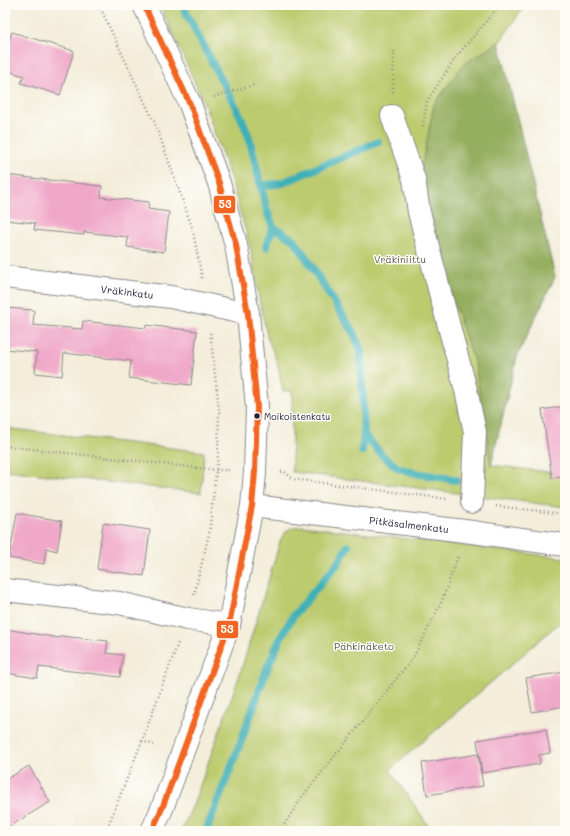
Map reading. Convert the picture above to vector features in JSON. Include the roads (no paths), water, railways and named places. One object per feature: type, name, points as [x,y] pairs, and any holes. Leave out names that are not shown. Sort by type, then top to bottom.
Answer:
[{"type":"street","points":[[144,5],[190,104],[220,183],[236,245],[248,314],[257,407],[255,472],[252,506],[229,625],[163,806],[152,831]]},
{"type":"street","points":[[392,116],[414,179],[421,219],[468,397],[475,432],[472,502]]},
{"type":"street","name":"Vräkinkatu","points":[[5,277],[171,297],[248,314]]},
{"type":"street","name":"Pitkäsalmenkatu","points":[[252,506],[465,531],[565,545]]},
{"type":"street","points":[[5,590],[119,604],[188,619],[229,625]]},
{"type":"waterway","points":[[182,5],[241,117],[249,137],[267,211],[273,227],[294,240],[355,335],[361,351],[364,435],[362,451]]},
{"type":"waterway","points":[[261,186],[282,183],[378,142]]},
{"type":"waterway","points":[[266,247],[273,227]]},
{"type":"waterway","points":[[364,435],[382,455],[398,468],[415,473],[457,480]]},
{"type":"waterway","points":[[206,831],[239,747],[268,666],[282,635],[294,615],[338,563],[348,546]]},
{"type":"place","name":"Moikoistenkatu","points":[[257,416]]},
{"type":"park label","name":"Vräkiniittu","points":[[400,259]]},
{"type":"park label","name":"Pähkinäketo","points":[[364,646]]}]
